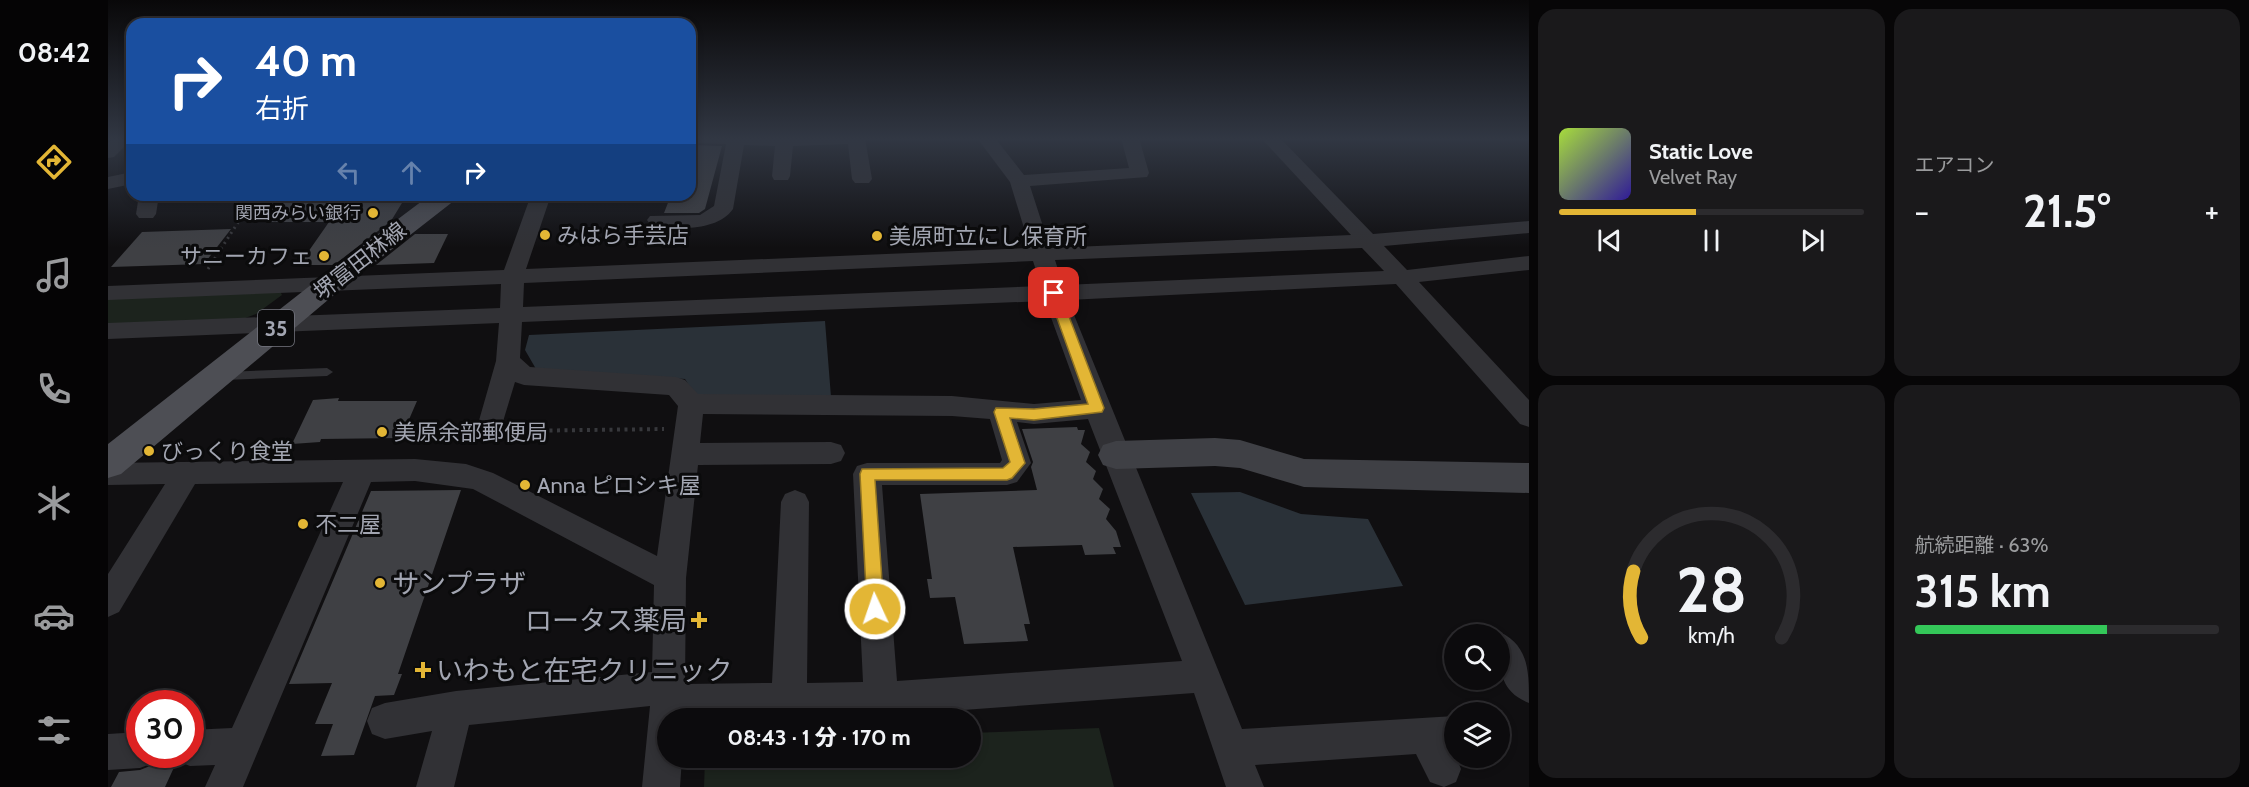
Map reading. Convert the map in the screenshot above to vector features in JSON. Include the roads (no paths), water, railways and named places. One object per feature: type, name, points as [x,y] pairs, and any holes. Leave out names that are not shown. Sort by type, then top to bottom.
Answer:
[{"type":"main road","name":"堺富田林線","points":[[108,464],[331,283],[438,201]]},
{"type":"street","points":[[657,220],[704,221],[723,209],[729,175]]},
{"type":"street","points":[[861,175],[862,179]]},
{"type":"street","points":[[1013,175],[1018,182],[1054,293],[1097,408],[1204,676],[1245,787]]},
{"type":"street","points":[[1018,182],[1117,175]]},
{"type":"street","points":[[1305,175],[1402,277],[1529,417]]},
{"type":"street","points":[[108,183],[126,179]]},
{"type":"street","points":[[489,431],[508,361],[513,275],[539,201]]},
{"type":"street","points":[[108,293],[1368,241],[1529,227]]},
{"type":"street","points":[[108,331],[1402,277],[1529,263]]},
{"type":"street","points":[[508,361],[524,376],[676,386],[688,429],[670,578],[667,694],[661,787]]},
{"type":"street","points":[[688,429],[952,406],[1034,414],[1097,408]]},
{"type":"street","points":[[881,699],[867,474],[1007,474],[1017,463],[1001,412]]},
{"type":"street","points":[[688,429],[831,453]]},
{"type":"street","points":[[1116,455],[1215,452],[1240,454],[1304,473],[1529,478]]},
{"type":"street","points":[[108,474],[415,470],[466,475],[483,481],[670,578]]},
{"type":"street","points":[[224,787],[363,471]]},
{"type":"street","points":[[108,602],[186,474]]},
{"type":"street","points":[[789,700],[795,502]]},
{"type":"street","points":[[1510,661],[1529,686]]},
{"type":"street","points":[[385,721],[456,709],[667,694],[789,700],[881,699],[1204,676]]},
{"type":"street","points":[[435,787],[456,709]]},
{"type":"street","points":[[1231,748],[1441,736],[1443,768]]},
{"type":"street","points":[[204,747],[243,745]]},
{"type":"street","points":[[108,752],[126,751]]},
{"type":"lane","points":[[217,376],[327,372]]},
{"type":"place","name":"関西みらい銀行","points":[[373,213]]},
{"type":"place","name":"みはら手芸店","points":[[545,235]]},
{"type":"place","name":"美原町立にし保育所","points":[[877,236]]},
{"type":"place","name":"サニーカフェ","points":[[324,256]]},
{"type":"place","name":"美原余部郵便局","points":[[382,432]]},
{"type":"place","name":"びっくり食堂","points":[[149,451]]},
{"type":"place","name":"Anna ピロシキ屋","points":[[525,485]]},
{"type":"place","name":"不二屋","points":[[303,524]]},
{"type":"place","name":"サンプラザ","points":[[380,583]]},
{"type":"place","name":"ロータス薬局","points":[[699,620]]},
{"type":"place","name":"いわもと在宅クリニック","points":[[423,670]]}]
